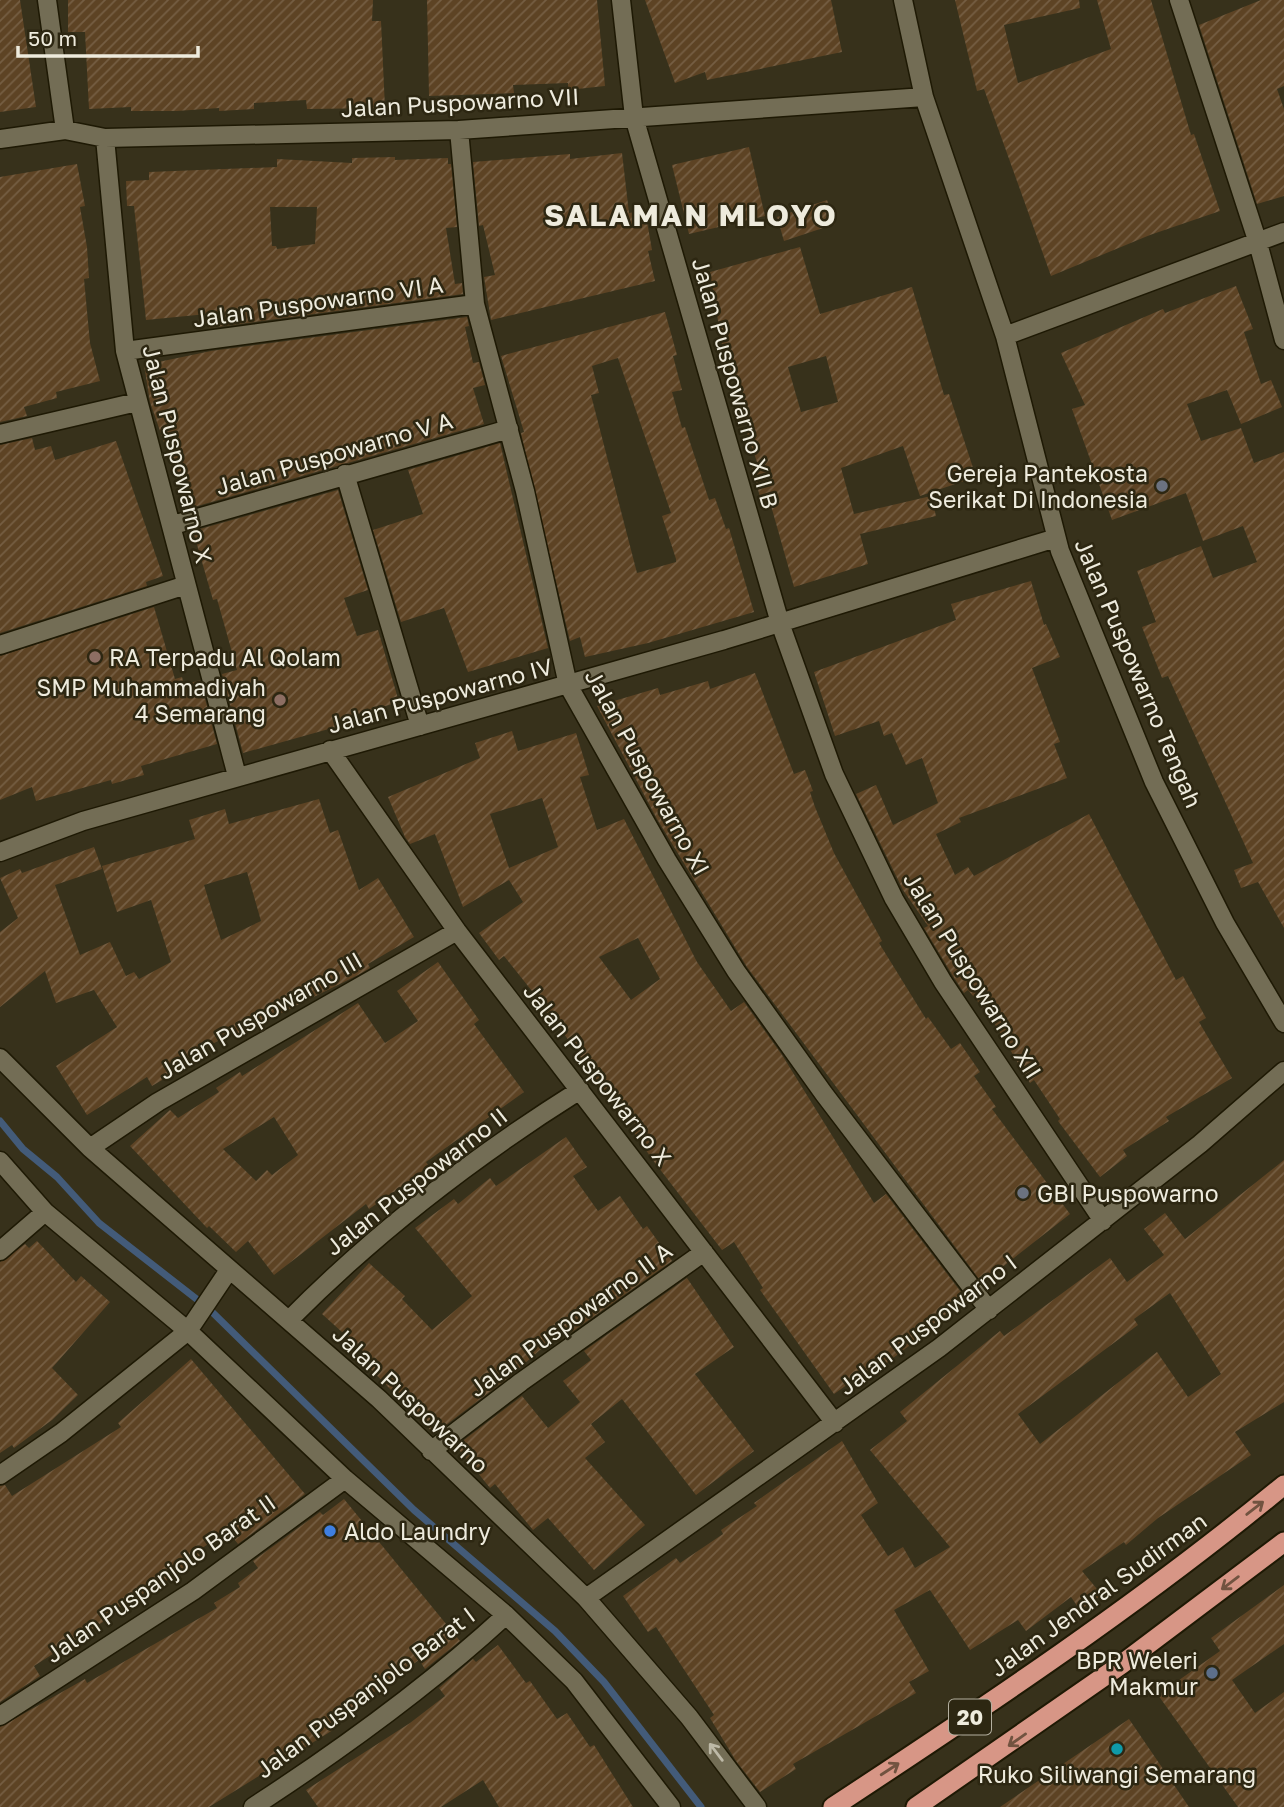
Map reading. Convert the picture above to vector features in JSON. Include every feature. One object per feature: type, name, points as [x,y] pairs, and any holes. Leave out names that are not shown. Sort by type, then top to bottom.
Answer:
[{"type":"highway","name":"Jalan Jendral Sudirman","points":[[833,1807],[1011,1690],[1116,1616],[1284,1485]]},
{"type":"highway","name":"20","points":[[916,1807],[1112,1672],[1284,1542]]},
{"type":"street","points":[[47,0],[65,130]]},
{"type":"street","points":[[621,0],[634,117]]},
{"type":"street","name":"Jalan Puspowarno Tengah","points":[[903,0],[924,97],[1005,336],[1056,538],[1154,782],[1225,923],[1284,1023]]},
{"type":"street","points":[[1179,0],[1258,243],[1284,340]]},
{"type":"street","name":"Jalan Puspowarno VII","points":[[0,139],[65,130],[105,138],[460,130],[924,97]]},
{"type":"street","name":"Jalan Puspowarno XII B","points":[[634,117],[780,623]]},
{"type":"street","name":"Jalan Puspowarno XI","points":[[460,130],[475,304],[509,429],[568,685],[667,860],[736,971],[832,1104],[989,1310]]},
{"type":"street","name":"Jalan Puspowarno X","points":[[105,138],[125,351],[237,776]]},
{"type":"street","points":[[1005,336],[1284,232]]},
{"type":"street","name":"Jalan Puspowarno VI A","points":[[125,351],[475,304]]},
{"type":"street","points":[[0,434],[137,402]]},
{"type":"street","name":"Jalan Puspowarno V A","points":[[173,525],[509,429]]},
{"type":"street","points":[[345,474],[421,726]]},
{"type":"street","name":"Jalan Puspowarno IV","points":[[0,852],[83,821],[568,685],[1056,538]]},
{"type":"street","points":[[0,645],[186,585]]},
{"type":"street","name":"Jalan Puspowarno XII","points":[[780,623],[834,774],[894,899],[943,982],[1103,1222]]},
{"type":"street","name":"Jalan Puspowarno X","points":[[331,750],[457,931],[835,1423]]},
{"type":"street","name":"Jalan Puspowarno III","points":[[90,1148],[158,1102],[457,931]]},
{"type":"street","name":"Jalan Puspowarno","points":[[0,1058],[90,1148],[379,1399],[586,1598],[689,1717],[757,1807]]},
{"type":"street","name":"Jalan Puspowarno I","points":[[586,1598],[835,1423],[989,1310],[1200,1144],[1284,1071]]},
{"type":"street","name":"Jalan Puspowarno II","points":[[289,1320],[322,1287],[412,1209],[479,1158],[580,1090]]},
{"type":"street","points":[[0,1161],[45,1212],[188,1331],[345,1479],[506,1615],[574,1681],[671,1807]]},
{"type":"street","points":[[0,1251],[45,1212]]},
{"type":"street","name":"Jalan Puspowarno II A","points":[[431,1451],[520,1382],[704,1252]]},
{"type":"street","points":[[0,1475],[61,1433],[188,1331],[229,1270]]},
{"type":"street","name":"Jalan Puspanjolo Barat II","points":[[0,1716],[193,1591],[345,1479]]},
{"type":"street","name":"Jalan Puspanjolo Barat I","points":[[253,1807],[317,1765],[404,1700],[464,1653],[506,1615]]},
{"type":"building","points":[[0,0],[20,0],[36,107],[0,112]]},
{"type":"building","points":[[68,0],[373,0],[372,21],[381,21],[385,108],[307,109],[306,100],[254,103],[254,109],[219,111],[219,108],[177,111],[131,111],[131,107],[89,109],[85,32],[68,32]]},
{"type":"building","points":[[427,0],[597,0],[605,86],[568,90],[568,83],[513,85],[514,93],[429,96]]},
{"type":"building","points":[[645,0],[831,0],[842,52],[707,80],[705,72],[675,83]]},
{"type":"building","points":[[955,0],[1079,0],[1080,8],[1004,25],[1018,83],[1111,49],[1097,0],[1151,0],[1191,135],[1194,134],[1220,211],[1150,235],[1051,276],[984,89],[977,91]]},
{"type":"building","points":[[1261,0],[1284,0],[1284,86],[1277,89],[1284,109],[1284,196],[1257,204],[1199,25]]},
{"type":"building","points":[[749,147],[765,216],[689,234],[672,165]]},
{"type":"building","points":[[622,153],[629,213],[645,210],[652,250],[648,251],[655,281],[491,320],[484,277],[495,275],[483,225],[479,226],[473,162],[570,154],[570,159]]},
{"type":"building","points":[[352,158],[448,158],[448,164],[451,164],[457,227],[446,228],[455,284],[462,283],[463,294],[209,328],[207,314],[146,320],[134,206],[127,206],[126,181],[149,180],[149,172],[277,167],[277,159],[352,163]],"holes":[[[270,207],[317,207],[315,244],[277,249],[272,246]]]},
{"type":"building","points":[[77,164],[85,206],[80,207],[87,247],[89,278],[84,279],[90,343],[100,381],[56,392],[57,398],[24,407],[27,416],[0,422],[0,177]]},
{"type":"building","points":[[827,200],[835,224],[784,241],[777,217]]},
{"type":"building","points":[[800,247],[820,314],[912,287],[944,395],[949,394],[976,477],[920,496],[903,446],[841,468],[854,514],[931,496],[936,516],[860,534],[868,564],[794,587],[768,495],[760,497],[752,467],[758,465],[746,430],[751,428],[740,380],[734,381],[722,345],[710,272]],"holes":[[[826,356],[838,402],[801,412],[788,367]]]},
{"type":"building","points":[[1236,286],[1253,329],[1244,332],[1261,384],[1271,380],[1282,407],[1241,424],[1227,390],[1187,404],[1201,441],[1241,428],[1254,463],[1284,452],[1284,928],[1258,882],[1241,888],[1234,870],[1253,863],[1168,676],[1162,678],[1142,627],[1156,622],[1137,571],[1201,546],[1213,578],[1257,562],[1243,526],[1203,541],[1186,493],[1112,520],[1072,409],[1085,405],[1061,353],[1163,309],[1165,313]]},
{"type":"building","points":[[665,312],[677,355],[673,356],[682,390],[672,392],[682,428],[685,427],[709,500],[715,498],[726,529],[729,528],[754,612],[648,643],[585,657],[580,637],[570,641],[521,433],[524,432],[501,356]],"holes":[[[618,358],[671,513],[662,516],[676,562],[637,573],[591,395],[599,393],[592,366]]]},
{"type":"building","points":[[467,317],[469,326],[465,327],[473,363],[479,362],[485,385],[473,388],[484,424],[187,509],[150,402],[144,365],[211,351]]},
{"type":"building","points":[[32,438],[35,450],[51,446],[55,460],[116,441],[163,576],[146,582],[147,586],[0,633],[0,445]]},
{"type":"building","points":[[500,443],[548,648],[468,672],[444,608],[401,622],[373,530],[423,514],[408,470]]},
{"type":"building","points":[[338,490],[368,590],[344,598],[357,636],[378,630],[399,702],[342,719],[343,725],[243,753],[222,674],[237,670],[217,599],[213,600],[193,531]]},
{"type":"building","points":[[1031,581],[1044,625],[1046,624],[1060,657],[1032,668],[1060,742],[1054,744],[1067,778],[959,818],[961,822],[936,834],[955,875],[968,867],[974,876],[1089,814],[1176,980],[1183,976],[1206,1018],[1199,1022],[1232,1078],[1166,1117],[1169,1121],[1123,1150],[1127,1156],[1100,1177],[1058,1121],[1060,1119],[1034,1080],[1030,1083],[990,1016],[968,990],[964,993],[953,976],[924,928],[928,926],[903,890],[856,794],[876,785],[893,825],[938,803],[922,758],[906,765],[892,733],[884,736],[879,721],[835,736],[814,672],[956,620],[951,604]]},
{"type":"building","points":[[154,607],[175,679],[182,677],[184,685],[200,680],[217,744],[141,766],[144,775],[112,784],[111,780],[36,801],[32,787],[0,800],[0,656]]},
{"type":"building","points":[[755,673],[794,774],[805,770],[813,791],[810,792],[815,807],[834,853],[882,941],[879,943],[926,1019],[928,1017],[951,1049],[960,1043],[980,1072],[974,1076],[996,1107],[992,1109],[1070,1214],[982,1283],[747,967],[657,819],[597,706],[658,688],[660,695],[708,681],[710,689]]},
{"type":"building","points":[[512,731],[518,751],[576,733],[589,775],[580,777],[597,830],[624,819],[697,962],[731,1011],[744,1002],[782,1055],[874,1203],[886,1194],[964,1296],[960,1299],[962,1302],[884,1365],[881,1361],[834,1394],[760,1290],[763,1288],[734,1242],[722,1250],[652,1159],[633,1131],[637,1127],[609,1086],[604,1090],[554,1020],[550,1023],[531,999],[536,996],[504,956],[499,960],[479,933],[523,902],[509,880],[463,907],[435,834],[410,844],[405,837],[388,797],[480,758],[475,743]],"holes":[[[542,798],[558,847],[509,868],[490,814]],[[638,938],[660,979],[631,1000],[599,957]]]},
{"type":"building","points":[[319,799],[330,833],[338,830],[359,890],[378,878],[414,937],[368,964],[370,968],[358,975],[186,1058],[189,1064],[152,1086],[147,1077],[87,1115],[56,1066],[117,1027],[94,990],[56,1003],[45,971],[0,1007],[0,932],[18,918],[0,878],[20,869],[22,873],[94,847],[102,869],[55,885],[80,955],[110,942],[126,976],[134,972],[139,979],[171,962],[151,900],[117,912],[102,866],[195,839],[189,820],[225,809],[229,824]],"holes":[[[247,872],[261,921],[221,940],[204,885]]]},
{"type":"building","points":[[438,962],[479,1020],[474,1024],[524,1092],[426,1162],[429,1166],[401,1187],[369,1209],[366,1204],[274,1275],[248,1241],[236,1252],[209,1226],[207,1228],[130,1146],[170,1110],[178,1118],[219,1092],[216,1088],[240,1072],[242,1076],[358,1003],[385,1043],[418,1021],[397,991]],"holes":[[[274,1117],[298,1155],[272,1175],[267,1170],[256,1181],[223,1149]]]},
{"type":"building","points":[[566,1137],[587,1167],[573,1176],[598,1211],[620,1196],[643,1229],[647,1226],[672,1261],[569,1334],[565,1328],[508,1378],[442,1428],[440,1426],[432,1432],[395,1388],[392,1391],[358,1356],[363,1351],[322,1314],[369,1263],[405,1296],[402,1299],[432,1330],[472,1296],[415,1228],[454,1199],[458,1204],[490,1178],[496,1186]]},
{"type":"building","points":[[1284,1160],[1284,1402],[1235,1432],[1251,1455],[1158,1518],[1126,1545],[1124,1542],[1082,1571],[1102,1595],[1080,1610],[1071,1597],[1026,1631],[1018,1620],[970,1650],[930,1590],[894,1610],[929,1671],[909,1682],[916,1693],[793,1764],[796,1769],[760,1792],[736,1761],[710,1718],[714,1715],[656,1627],[648,1632],[623,1596],[676,1558],[680,1563],[723,1534],[721,1530],[757,1506],[754,1503],[842,1441],[878,1503],[861,1515],[888,1556],[903,1547],[915,1568],[950,1547],[870,1450],[907,1421],[900,1412],[1000,1331],[1004,1336],[1110,1258],[1127,1282],[1164,1255],[1144,1229],[1165,1213],[1185,1239]],"holes":[[[1170,1293],[1221,1374],[1188,1397],[1157,1352],[1040,1444],[1018,1414],[1138,1325],[1134,1319]]]},
{"type":"building","points":[[37,1241],[76,1282],[81,1276],[110,1302],[52,1368],[78,1395],[52,1420],[14,1448],[12,1445],[0,1453],[0,1262],[25,1244],[29,1248]]},
{"type":"building","points":[[687,1278],[734,1347],[695,1374],[754,1451],[696,1495],[622,1399],[591,1424],[605,1442],[585,1458],[645,1525],[594,1570],[548,1518],[533,1530],[495,1484],[490,1488],[456,1446],[522,1396],[548,1428],[580,1402],[563,1381],[591,1360],[584,1351]]},
{"type":"building","points":[[191,1359],[305,1494],[238,1544],[227,1530],[197,1552],[200,1556],[178,1574],[118,1608],[120,1611],[34,1666],[40,1676],[0,1702],[0,1486],[5,1485],[12,1496],[121,1427],[118,1423]]},
{"type":"building","points":[[344,1499],[460,1641],[425,1669],[419,1660],[329,1724],[333,1730],[209,1807],[0,1807],[0,1727],[85,1679],[87,1683],[217,1608],[214,1603],[240,1587],[238,1583],[258,1568],[253,1561],[320,1512],[323,1515]]},
{"type":"building","points":[[1284,1585],[1284,1644],[1232,1680],[1255,1713],[1284,1692],[1284,1807],[1238,1807],[1158,1695],[1220,1651],[1211,1638]]},
{"type":"building","points":[[498,1645],[526,1683],[530,1681],[557,1719],[567,1713],[590,1747],[594,1745],[633,1807],[499,1807],[483,1780],[441,1807],[318,1807],[306,1790],[410,1723],[445,1696],[439,1688],[473,1659],[476,1662]]},
{"type":"building","name":"Ruko Siliwangi Semarang","points":[[1129,1719],[1189,1807],[1000,1807]]},
{"type":"waterway","points":[[0,1121],[23,1149],[57,1177],[99,1223],[208,1308],[414,1510],[555,1631],[604,1682],[701,1807]]},
{"type":"place","name":"Gereja Pantekosta Serikat Di Indonesia","points":[[1162,486]]},
{"type":"place","name":"RA Terpadu Al Qolam","points":[[95,657]]},
{"type":"place","name":"SMP Muhammadiyah 4 Semarang","points":[[280,700]]},
{"type":"place","name":"GBI Puspowarno","points":[[1023,1193]]},
{"type":"place","name":"Aldo Laundry","points":[[330,1531]]},
{"type":"place","name":"BPR Weleri Makmur","points":[[1212,1673]]},
{"type":"place","name":"Ruko Siliwangi Semarang","points":[[1117,1749]]},
{"type":"district","name":"SALAMAN MLOYO","points":[[691,215]]}]
